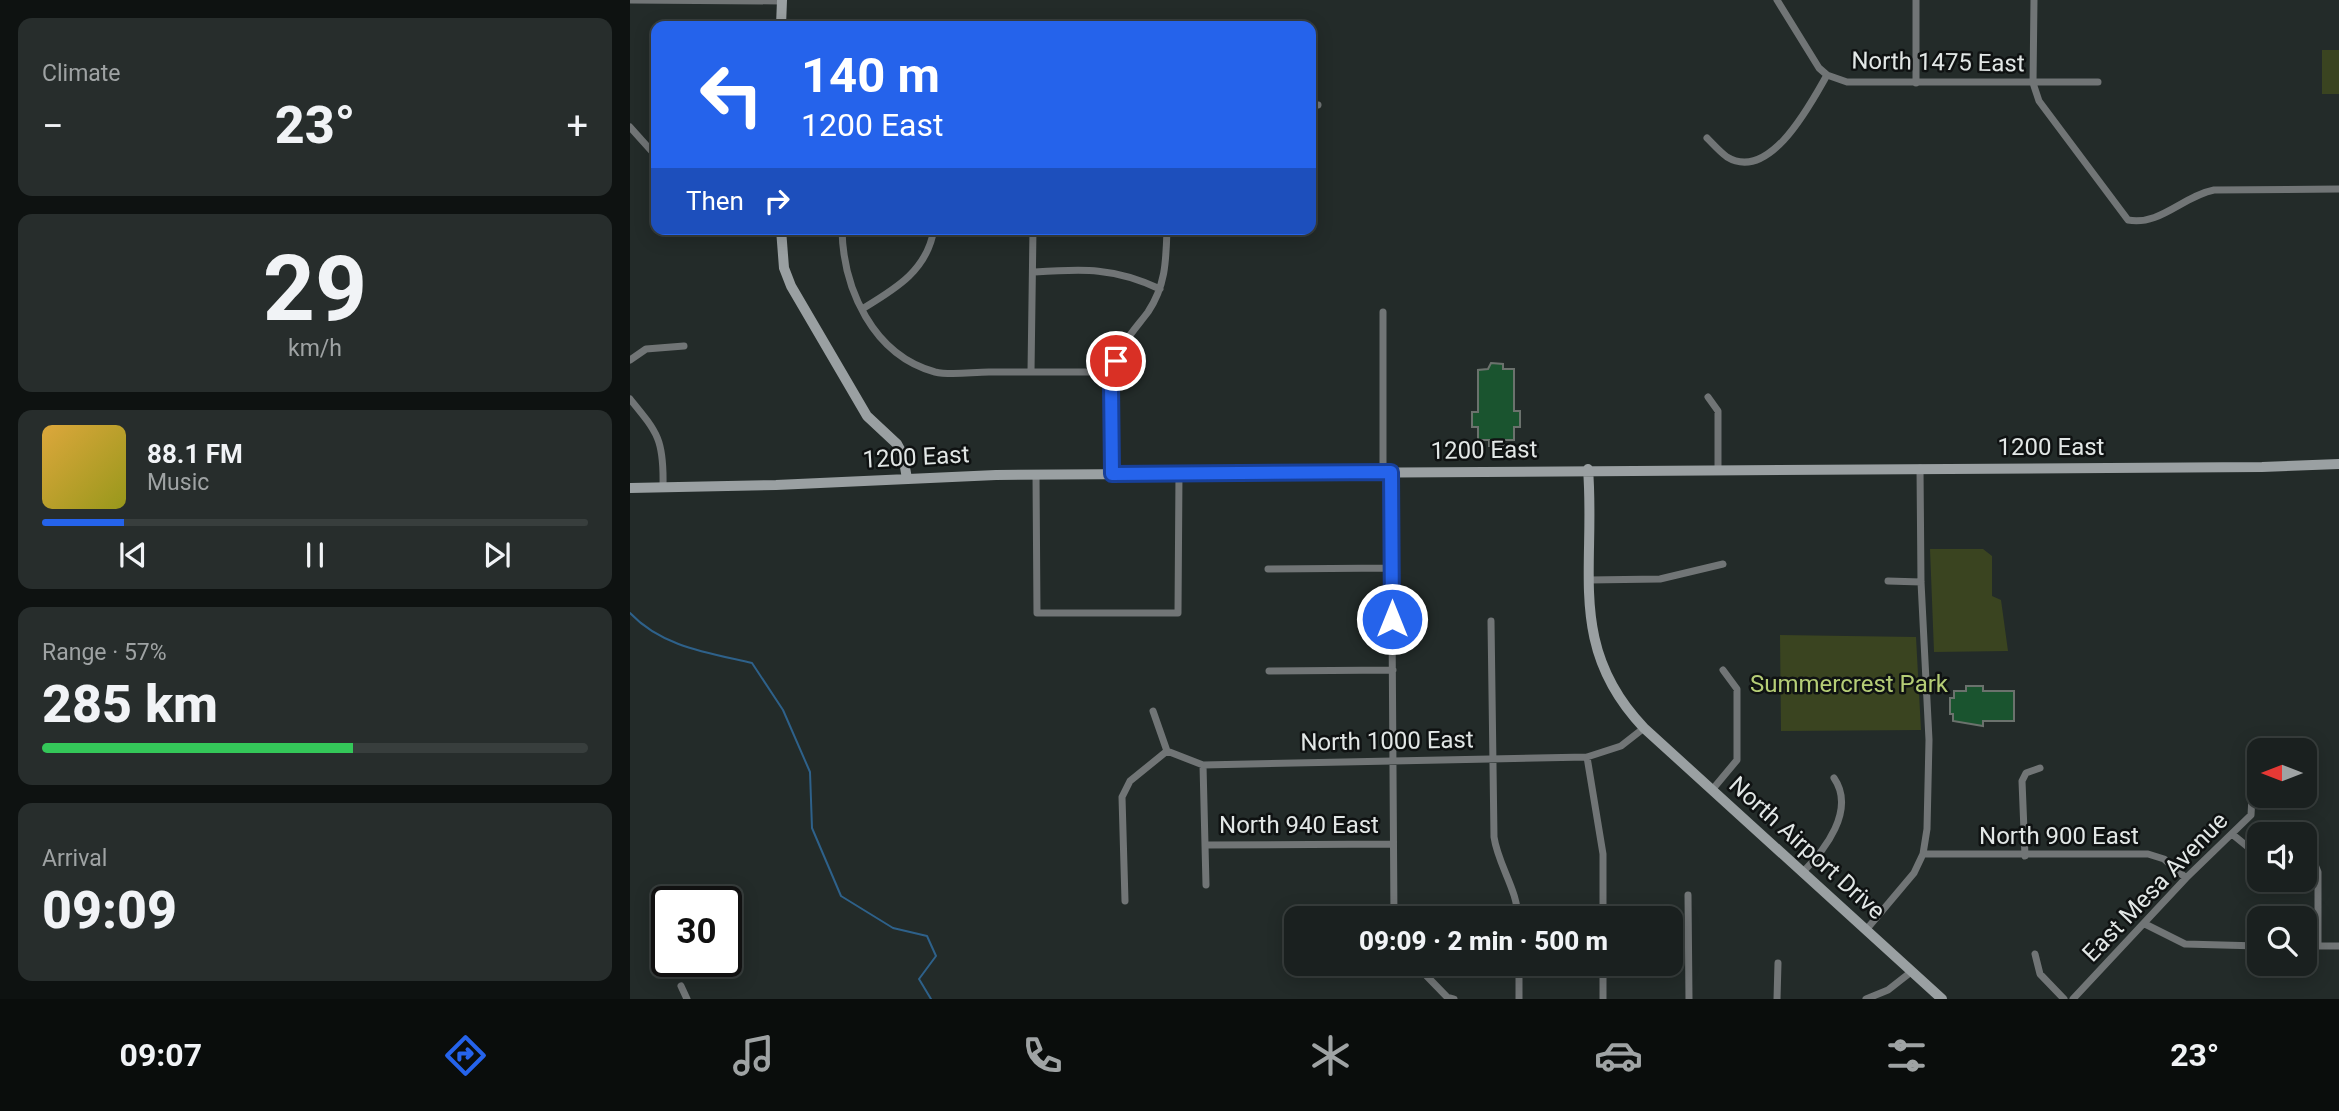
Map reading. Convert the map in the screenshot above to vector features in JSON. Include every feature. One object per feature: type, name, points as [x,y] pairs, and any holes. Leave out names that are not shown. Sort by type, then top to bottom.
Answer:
[{"type":"main road","points":[[781,21],[782,1]]},
{"type":"main road","points":[[782,235],[785,268],[791,286],[867,416],[897,444],[903,455],[907,479]]},
{"type":"main road","name":"1200 East","points":[[630,488],[1036,474],[2262,467],[2339,464]]},
{"type":"main road","name":"North Airport Drive","points":[[1588,470],[1590,626],[1596,652],[1613,688],[1644,728],[1942,999]]},
{"type":"street","points":[[630,0],[782,1]]},
{"type":"street","name":"North 1475 East","points":[[1777,0],[1809,53],[1827,75],[1847,82],[2098,82]]},
{"type":"street","points":[[1916,0],[1916,83]]},
{"type":"street","points":[[2034,0],[2034,83],[2039,101],[2128,220],[2143,223],[2199,193],[2214,190],[2339,189]]},
{"type":"street","points":[[1707,138],[1726,156],[1738,161],[1763,157],[1786,140],[1827,75]]},
{"type":"street","points":[[630,127],[651,150]]},
{"type":"street","points":[[842,235],[848,278],[862,309],[875,333],[903,359],[937,372],[1113,372]]},
{"type":"street","points":[[862,309],[913,275],[925,256],[932,235]]},
{"type":"street","points":[[1031,372],[1033,235]]},
{"type":"street","points":[[1112,474],[1113,372],[1126,339],[1150,309],[1160,289],[1166,270],[1167,235]]},
{"type":"street","points":[[1034,272],[1108,270],[1137,278],[1160,289]]},
{"type":"street","points":[[1383,312],[1392,568],[1394,906]]},
{"type":"street","points":[[630,360],[646,349],[684,346]]},
{"type":"street","points":[[1708,397],[1718,411],[1718,469]]},
{"type":"street","points":[[630,399],[657,432],[664,456],[663,486]]},
{"type":"street","points":[[1866,930],[1908,882],[1923,854],[1927,829],[1930,740],[1921,582],[1920,468]]},
{"type":"street","points":[[1036,474],[1037,613],[1178,613],[1179,473]]},
{"type":"street","points":[[1589,580],[1660,579],[1723,564]]},
{"type":"street","points":[[1268,569],[1392,568]]},
{"type":"street","points":[[1888,582],[1921,582]]},
{"type":"street","points":[[1492,621],[1494,837],[1499,860],[1516,906]]},
{"type":"street","points":[[1269,671],[1393,670]]},
{"type":"street","points":[[1712,790],[1737,760],[1737,689],[1723,670]]},
{"type":"street","points":[[1125,901],[1122,797],[1130,781],[1167,751],[1153,711]]},
{"type":"street","name":"North 1000 East","points":[[1167,751],[1203,765],[1587,757],[1621,746],[1644,728]]},
{"type":"street","points":[[1587,757],[1603,854],[1603,906]]},
{"type":"street","points":[[1203,765],[1206,885]]},
{"type":"street","points":[[2025,856],[2022,781],[2026,773],[2040,768]]},
{"type":"street","points":[[1802,873],[1821,854],[1837,822],[1841,787],[1834,778]]},
{"type":"street","name":"East Mesa Avenue","points":[[2073,999],[2186,878],[2251,815],[2251,808]]},
{"type":"street","points":[[2232,834],[2247,846]]},
{"type":"street","name":"North 940 East","points":[[1206,845],[1393,844]]},
{"type":"street","name":"North 900 East","points":[[1923,854],[2148,854],[2164,859],[2186,878]]},
{"type":"street","points":[[2317,871],[2318,946],[2339,946]]},
{"type":"street","points":[[1688,895],[1689,999]]},
{"type":"street","points":[[2145,924],[2152,930],[2185,944],[2247,946]]},
{"type":"street","points":[[2035,954],[2039,974],[2064,999]]},
{"type":"street","points":[[1777,999],[1778,963]]},
{"type":"street","points":[[1867,999],[1888,990],[1911,972]]},
{"type":"street","points":[[1427,976],[1448,998]]},
{"type":"street","points":[[1518,976],[1519,999]]},
{"type":"street","points":[[1603,976],[1603,999]]},
{"type":"street","points":[[681,986],[687,999]]},
{"type":"green space","points":[[2322,50],[2339,50],[2339,94],[2322,94]]},
{"type":"green space","points":[[1930,549],[1983,549],[1992,556],[1992,596],[2001,600],[2008,651],[1934,652]]},
{"type":"green space","name":"Summercrest Park","points":[[1780,635],[1916,637],[1921,730],[1781,731]]},
{"type":"building","points":[[1491,363],[1503,364],[1503,369],[1514,369],[1514,411],[1520,411],[1520,427],[1514,427],[1514,440],[1504,440],[1504,446],[1489,446],[1489,440],[1478,440],[1478,427],[1472,427],[1472,412],[1478,412],[1478,370],[1488,369]]},
{"type":"building","points":[[1966,686],[1983,686],[1983,691],[2014,691],[2014,721],[1983,721],[1983,726],[1953,721],[1950,698],[1954,698],[1954,691],[1966,691]]},
{"type":"waterway","points":[[630,613],[657,634],[671,641],[703,652],[752,663],[783,710],[810,772],[812,828],[841,896],[893,928],[927,936],[936,956],[919,979],[931,999]]},
{"type":"route","points":[[1116,361],[1111,384],[1112,474],[1391,472],[1392,619]]}]
